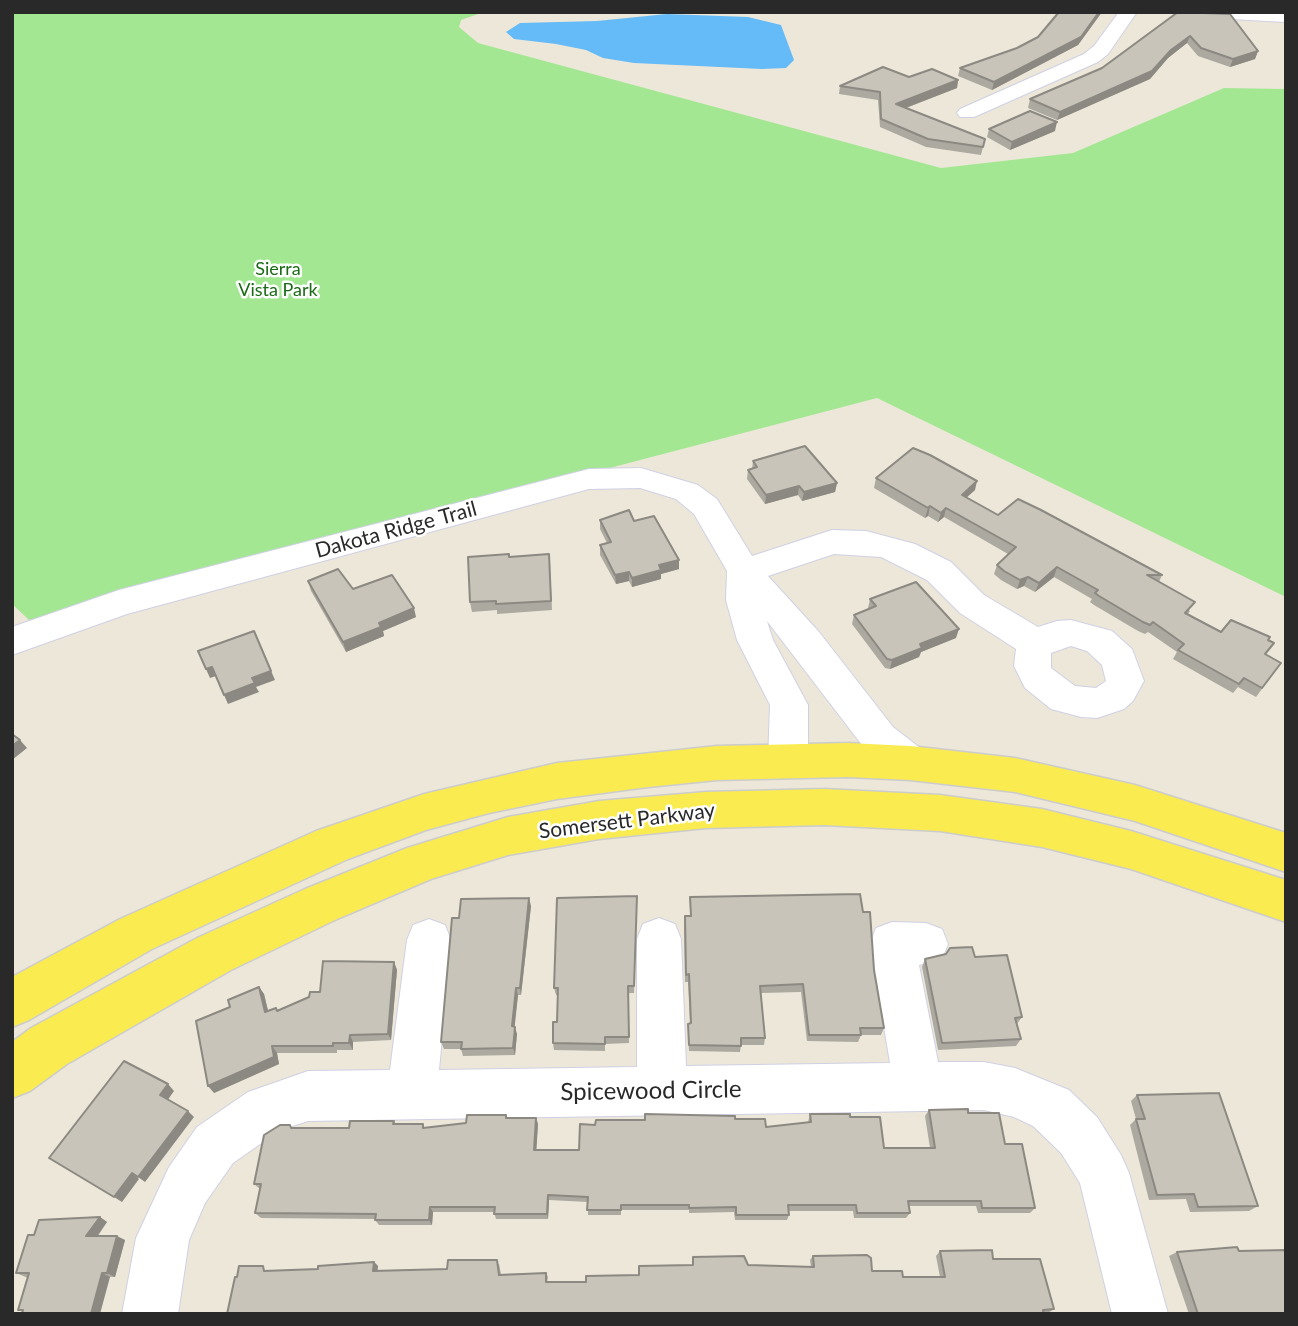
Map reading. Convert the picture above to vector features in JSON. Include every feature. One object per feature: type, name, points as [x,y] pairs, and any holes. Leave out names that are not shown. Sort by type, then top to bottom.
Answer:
[{"type":"main road","points":[[12,1003],[136,934],[332,845],[424,812],[557,781],[718,763],[910,763],[1015,775],[1135,803],[1286,853]]},
{"type":"main road","name":"Somersett Parkway","points":[[12,1073],[49,1046],[214,954],[321,904],[423,862],[509,836],[599,820],[706,810],[824,807],[940,813],[1042,828],[1131,850],[1286,901]]},
{"type":"street","points":[[967,113],[1091,58],[1101,50],[1128,12]]},
{"type":"street","points":[[1194,12],[1286,17]]},
{"type":"street","points":[[1255,17],[1270,37]]},
{"type":"street","name":"Dakota Ridge Trail","points":[[12,642],[119,603],[589,479],[641,478],[687,492],[706,507],[744,572],[806,642],[879,738],[910,763]]},
{"type":"street","points":[[744,572],[832,542],[883,546],[903,552],[939,572],[972,604],[1037,645]]},
{"type":"street","name":"Dakota Ridge Trail","points":[[744,572],[743,600],[755,640],[789,705],[788,761]]},
{"type":"street","points":[[660,939],[662,1091]]},
{"type":"street","points":[[412,1094],[429,940]]},
{"type":"street","points":[[919,1087],[892,943],[926,944]]},
{"type":"street","name":"Spicewood Circle","points":[[150,1314],[163,1238],[187,1185],[215,1145],[266,1111],[309,1096],[984,1086],[1015,1093],[1051,1108],[1079,1135],[1103,1173],[1140,1314]]},
{"type":"green space","name":"Sierra Vista Park","points":[[12,12],[484,12],[461,20],[459,27],[478,43],[941,168],[1073,153],[1224,88],[1286,89],[1286,597],[877,398],[29,620],[12,604]]},
{"type":"water","points":[[667,14],[748,17],[781,25],[794,60],[786,68],[762,69],[634,63],[603,58],[586,50],[556,44],[514,39],[506,32],[520,23],[597,21]]},
{"type":"building","points":[[1059,12],[1099,12],[1081,37],[994,82],[960,68],[1017,48],[1038,37]]},
{"type":"building","points":[[1178,12],[1230,14],[1258,51],[1233,59],[1201,48],[1190,36],[1171,50],[1152,71],[1060,112],[1030,99],[1102,68]]},
{"type":"building","points":[[883,67],[909,77],[932,69],[958,80],[896,104],[985,139],[983,147],[928,139],[881,119],[880,92],[840,86]]},
{"type":"building","points":[[1030,111],[1057,122],[1012,142],[989,129]]},
{"type":"building","points":[[805,446],[837,483],[804,492],[799,486],[766,495],[748,470],[757,467],[753,461]]},
{"type":"building","points":[[913,448],[977,481],[962,495],[998,515],[1018,499],[1162,575],[1147,575],[1195,602],[1185,613],[1221,632],[1231,620],[1270,637],[1268,640],[1274,643],[1265,654],[1281,663],[1262,688],[1244,678],[1239,684],[1178,650],[1184,644],[1153,622],[1150,625],[1143,622],[1099,596],[1095,593],[1098,590],[1057,567],[1039,583],[1028,577],[1020,580],[1004,571],[997,565],[1016,547],[946,508],[941,513],[930,506],[928,508],[876,478]]},
{"type":"building","points":[[629,510],[634,521],[654,516],[679,560],[659,565],[661,570],[632,578],[629,572],[615,575],[600,545],[611,542],[600,520]]},
{"type":"building","points":[[509,554],[509,557],[549,554],[551,601],[496,604],[496,601],[470,602],[468,557]]},
{"type":"building","points":[[338,569],[353,589],[392,575],[414,608],[379,623],[381,627],[343,642],[308,581]]},
{"type":"building","points":[[916,582],[959,629],[920,644],[922,648],[892,660],[887,659],[854,615],[876,606],[870,599]]},
{"type":"building","points":[[254,631],[271,671],[252,678],[255,683],[224,695],[212,667],[206,669],[198,651]]},
{"type":"building","points":[[12,734],[20,740],[12,746]]},
{"type":"building","points":[[860,894],[863,912],[870,912],[874,970],[884,1028],[860,1028],[861,1035],[809,1035],[803,984],[760,986],[765,1038],[741,1038],[741,1046],[689,1045],[688,1024],[691,1023],[689,974],[686,975],[685,916],[691,916],[690,897]]},
{"type":"building","points":[[637,896],[634,986],[628,986],[629,1037],[605,1037],[605,1044],[553,1043],[558,988],[554,988],[557,898]]},
{"type":"building","points":[[529,898],[520,988],[516,988],[513,1048],[461,1049],[462,1042],[441,1042],[452,918],[459,918],[461,899]]},
{"type":"building","points":[[972,947],[975,957],[1007,955],[1022,1017],[1015,1018],[1021,1039],[942,1043],[925,959],[946,954],[950,948]]},
{"type":"building","points":[[323,961],[394,962],[388,1034],[350,1035],[349,1043],[333,1043],[333,1046],[272,1046],[274,1057],[208,1086],[196,1021],[230,1007],[228,1000],[259,987],[265,1012],[276,1008],[277,1011],[309,997],[310,992],[320,992]]},
{"type":"building","points":[[124,1061],[168,1084],[160,1095],[188,1111],[138,1177],[132,1173],[114,1197],[49,1158]]},
{"type":"building","points":[[1219,1093],[1258,1206],[1198,1207],[1194,1194],[1157,1195],[1136,1119],[1145,1119],[1137,1095]]},
{"type":"building","points":[[968,1109],[968,1113],[999,1113],[1005,1144],[1022,1144],[1035,1208],[982,1208],[981,1201],[908,1201],[910,1213],[857,1213],[856,1205],[788,1205],[789,1215],[736,1215],[736,1207],[689,1208],[689,1205],[621,1205],[621,1210],[587,1210],[588,1197],[548,1195],[547,1214],[494,1214],[495,1207],[430,1207],[429,1220],[375,1220],[376,1214],[255,1213],[261,1184],[254,1184],[264,1135],[280,1125],[290,1125],[291,1128],[349,1128],[350,1121],[394,1121],[393,1124],[423,1124],[423,1128],[466,1123],[467,1115],[506,1115],[506,1118],[536,1118],[534,1150],[579,1150],[580,1124],[595,1125],[596,1120],[645,1120],[645,1114],[735,1116],[735,1119],[765,1119],[766,1127],[811,1122],[810,1114],[850,1114],[850,1117],[880,1117],[884,1148],[935,1148],[929,1110]]},
{"type":"building","points":[[100,1217],[86,1236],[117,1236],[107,1273],[102,1273],[91,1314],[22,1314],[23,1310],[18,1310],[29,1273],[16,1273],[28,1235],[34,1235],[39,1220]]},
{"type":"building","points":[[1237,1247],[1239,1251],[1286,1250],[1286,1314],[1198,1314],[1177,1252]]},
{"type":"building","points":[[992,1250],[993,1259],[1040,1259],[1054,1309],[1043,1310],[1044,1314],[227,1314],[239,1266],[263,1266],[264,1271],[318,1269],[318,1266],[374,1262],[373,1271],[447,1269],[448,1260],[497,1260],[499,1275],[546,1273],[546,1282],[586,1282],[586,1276],[639,1275],[639,1266],[693,1265],[693,1257],[744,1256],[748,1265],[814,1267],[813,1256],[867,1255],[871,1258],[872,1271],[902,1271],[903,1277],[945,1277],[940,1251]]}]
